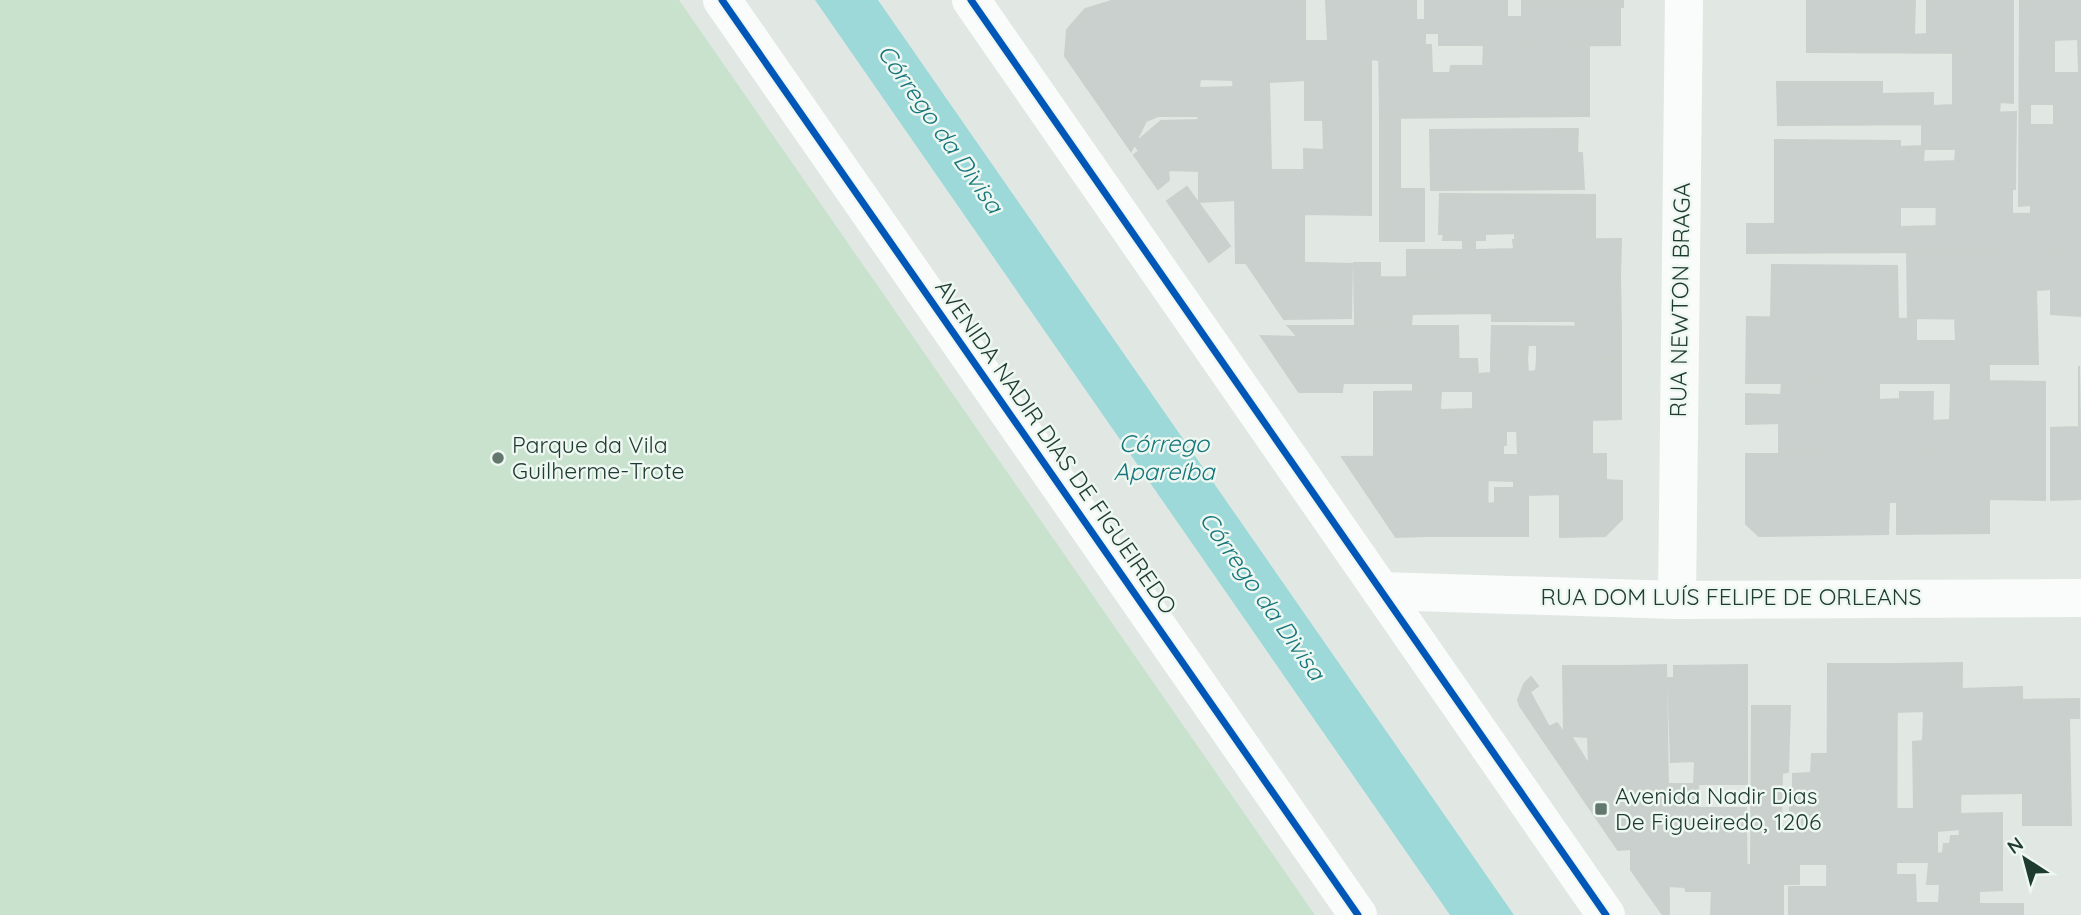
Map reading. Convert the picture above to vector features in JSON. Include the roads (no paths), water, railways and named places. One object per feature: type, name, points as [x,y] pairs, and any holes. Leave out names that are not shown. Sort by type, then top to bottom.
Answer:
[{"type":"main road","name":"AVENIDA NADIR DIAS DE FIGUEIREDO","points":[[722,0],[1359,915]]},
{"type":"main road","points":[[971,0],[1606,915]]},
{"type":"main road","name":"RUA NEWTON BRAGA","points":[[1678,600],[1684,0]]},
{"type":"main road","name":"RUA DOM LUÍS FELIPE DE ORLEANS","points":[[1381,591],[1678,600],[2081,598]]},
{"type":"water","name":"Córrego Apareíba","points":[[815,0],[878,0],[1514,915],[1450,915]]},
{"type":"place","name":"Parque da Vila Guilherme-Trote","points":[[498,458]]},
{"type":"place","name":"Avenida Nadir Dias De Figueiredo, 1206","points":[[1601,809]]},
{"type":"water label","name":"Córrego da Divisa","points":[[940,129]]},
{"type":"water label","name":"Córrego da Divisa","points":[[1262,596]]}]
